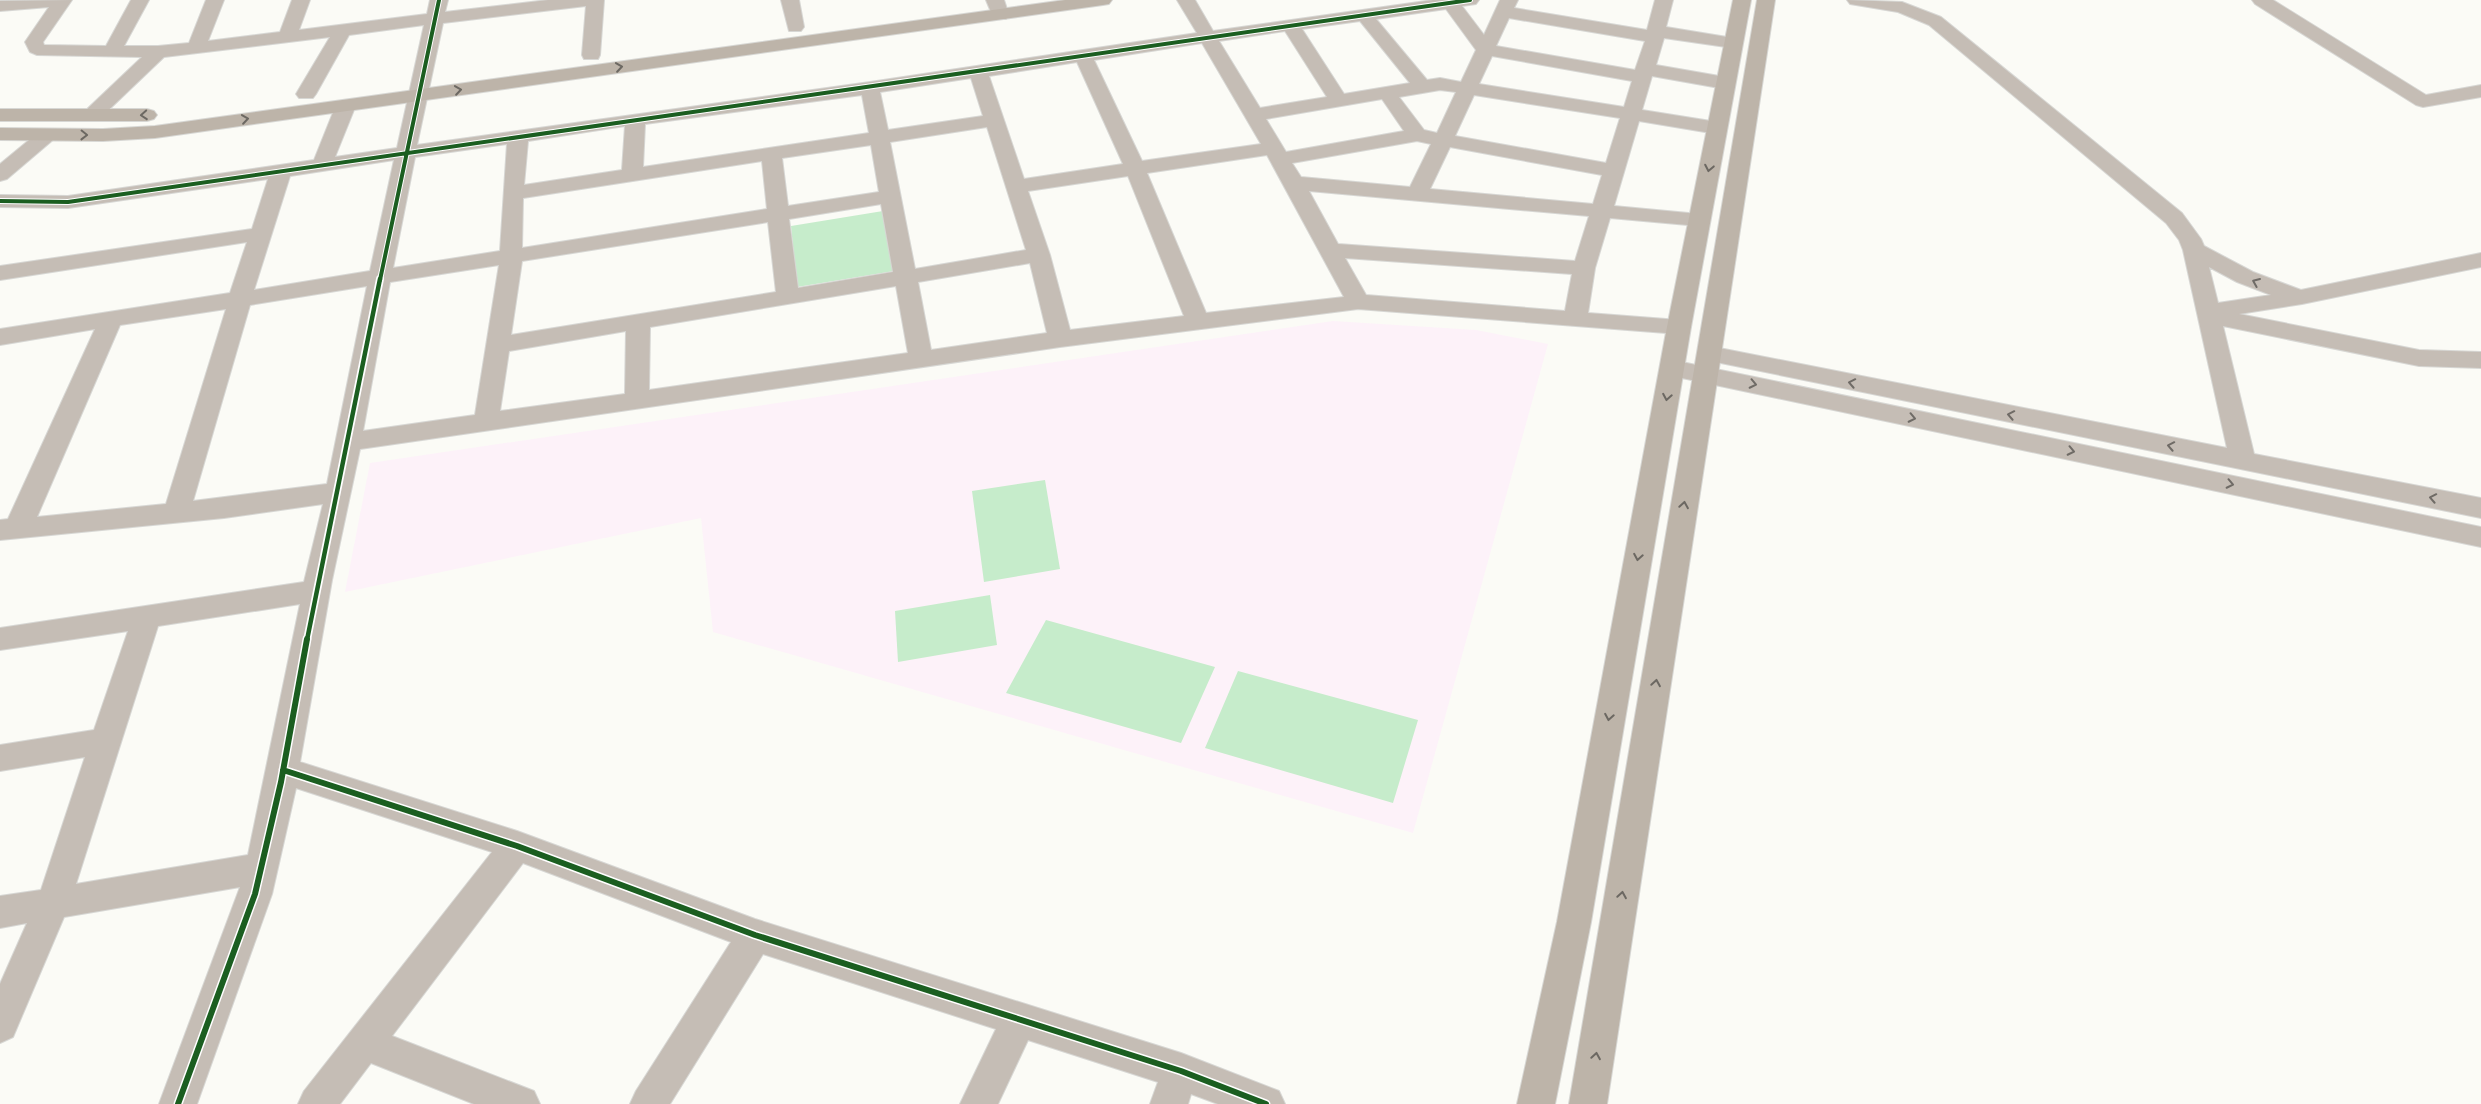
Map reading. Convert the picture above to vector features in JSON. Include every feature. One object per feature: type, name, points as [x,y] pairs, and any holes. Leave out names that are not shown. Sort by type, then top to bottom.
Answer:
[{"type":"main road","points":[[0,134],[127,135],[346,105],[421,87],[591,55],[795,27],[995,5],[1103,0]]},
{"type":"main road","points":[[1536,1104],[1574,922],[1616,672],[1699,220],[1742,0]]},
{"type":"main road","points":[[1588,1104],[1766,0]]},
{"type":"main road","points":[[0,115],[91,116],[162,114],[306,94],[421,87],[995,5]]},
{"type":"main road","points":[[1574,922],[1615,936]]},
{"type":"street","points":[[63,0],[34,42],[36,48],[44,51],[158,52],[342,31],[437,9],[593,0],[591,55]]},
{"type":"street","points":[[0,6],[63,0]]},
{"type":"street","points":[[112,51],[140,0]]},
{"type":"street","points":[[196,48],[215,0]]},
{"type":"street","points":[[287,38],[301,0]]},
{"type":"street","points":[[790,0],[795,27]]},
{"type":"street","points":[[1186,0],[1294,183],[1358,302]]},
{"type":"street","points":[[0,201],[68,202],[635,119],[870,88],[1470,0]]},
{"type":"street","points":[[1575,320],[1584,268],[1656,34],[1664,0]]},
{"type":"street","points":[[1856,0],[1914,11],[1943,26],[2164,208],[2183,228],[2194,250],[2243,461]]},
{"type":"street","points":[[2261,0],[2423,101],[2481,92]]},
{"type":"street","points":[[1449,2],[1486,50],[1725,83]]},
{"type":"street","points":[[1417,195],[1445,140],[1507,6],[1656,34],[1733,43]]},
{"type":"street","points":[[178,1104],[262,868],[283,770],[316,591],[339,492],[404,154],[421,87],[437,9]]},
{"type":"street","points":[[1365,16],[1422,86]]},
{"type":"street","points":[[1291,26],[1338,100]]},
{"type":"street","points":[[306,94],[342,31]]},
{"type":"street","points":[[91,116],[158,52]]},
{"type":"street","points":[[1083,56],[1135,169],[1198,321]]},
{"type":"street","points":[[978,72],[1018,186],[1039,255],[1060,339]]},
{"type":"street","points":[[1254,115],[1422,86],[1447,85],[1717,128]]},
{"type":"street","points":[[870,88],[881,137],[921,359]]},
{"type":"street","points":[[1386,92],[1417,135]]},
{"type":"street","points":[[322,165],[346,105]]},
{"type":"street","points":[[632,175],[635,119]]},
{"type":"street","points":[[513,193],[995,120]]},
{"type":"street","points":[[0,175],[46,135]]},
{"type":"street","points":[[1018,186],[1135,169],[1277,154],[1417,135],[1614,171]]},
{"type":"street","points":[[486,422],[511,258],[513,193],[518,136]]},
{"type":"street","points":[[771,154],[788,296]]},
{"type":"street","points":[[177,512],[240,299],[282,170]]},
{"type":"street","points":[[1294,183],[1699,220]]},
{"type":"street","points":[[0,337],[511,258],[892,196]]},
{"type":"street","points":[[0,273],[260,234]]},
{"type":"street","points":[[1331,250],[1584,268]]},
{"type":"street","points":[[2194,250],[2244,277],[2302,298]]},
{"type":"street","points":[[498,345],[1039,255]]},
{"type":"street","points":[[2208,313],[2302,298],[2481,260]]},
{"type":"street","points":[[348,442],[1060,339],[1358,302],[1679,327]]},
{"type":"street","points":[[2208,313],[2419,358],[2481,360]]},
{"type":"street","points":[[9,529],[110,320]]},
{"type":"street","points":[[637,400],[638,322]]},
{"type":"street","points":[[1672,368],[1707,364],[2243,461],[2481,508]]},
{"type":"street","points":[[1707,364],[2481,537]]},
{"type":"street","points":[[9,529],[177,512],[339,492]]},
{"type":"street","points":[[0,639],[316,591]]},
{"type":"street","points":[[0,1025],[53,903],[147,617]]},
{"type":"street","points":[[0,758],[107,741]]},
{"type":"street","points":[[283,770],[517,846],[755,935],[1018,1020],[1175,1088],[1266,1104]]},
{"type":"street","points":[[317,1104],[517,846]]},
{"type":"street","points":[[0,912],[262,868]]},
{"type":"street","points":[[649,1104],[755,935]]},
{"type":"street","points":[[979,1104],[1018,1020]]},
{"type":"street","points":[[365,1043],[521,1104]]},
{"type":"shaded area","points":[[1333,321],[1476,330],[1548,344],[1413,833],[713,632],[701,518],[345,592],[370,463]]},
{"type":"green space","points":[[883,211],[894,271],[797,287],[791,226]]},
{"type":"green space","points":[[1045,480],[1060,569],[984,582],[972,491]]},
{"type":"green space","points":[[990,595],[997,645],[898,662],[895,611]]},
{"type":"green space","points":[[1046,620],[1215,667],[1181,743],[1006,693]]},
{"type":"green space","points":[[1238,671],[1418,720],[1393,803],[1205,748]]},
{"type":"cycle path","points":[[178,1104],[255,894],[265,857],[281,782],[318,580],[339,490],[387,244],[439,0]]},
{"type":"cycle path","points":[[0,201],[68,202],[635,119],[870,88],[1470,0]]},
{"type":"cycle path","points":[[283,770],[517,846],[755,935],[1181,1071],[1266,1104]]}]
